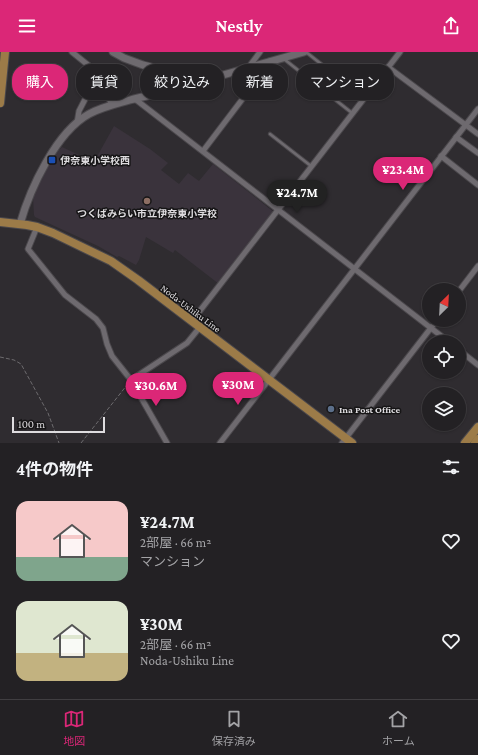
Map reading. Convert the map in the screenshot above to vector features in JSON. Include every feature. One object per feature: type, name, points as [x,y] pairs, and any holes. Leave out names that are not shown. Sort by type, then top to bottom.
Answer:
[{"type":"main road","points":[[0,103],[5,52]]},
{"type":"main road","name":"Noda-Ushiku Line","points":[[0,222],[37,227],[53,233],[111,261],[269,379],[346,441]]},
{"type":"main road","points":[[465,443],[478,427]]},
{"type":"main road","points":[[475,443],[478,440]]},
{"type":"street","points":[[72,52],[87,64]]},
{"type":"street","points":[[113,52],[140,65]]},
{"type":"street","points":[[251,64],[260,52]]},
{"type":"street","points":[[261,64],[305,52]]},
{"type":"street","points":[[390,64],[400,52]]},
{"type":"street","points":[[203,152],[270,61]]},
{"type":"street","points":[[394,71],[478,134]]},
{"type":"street","points":[[20,224],[26,204],[43,170],[60,142],[77,123],[89,114],[112,105],[140,98]]},
{"type":"street","points":[[135,99],[440,335]]},
{"type":"street","points":[[77,123],[79,111],[84,100]]},
{"type":"street","points":[[109,100],[112,105]]},
{"type":"street","points":[[192,321],[363,100]]},
{"type":"street","points":[[220,443],[478,108]]},
{"type":"street","points":[[456,137],[478,154]]},
{"type":"street","points":[[441,156],[478,185]]},
{"type":"street","points":[[37,227],[28,249],[65,295],[96,318],[102,328],[112,356],[131,380],[167,443]]},
{"type":"street","points":[[465,283],[478,266]]},
{"type":"street","points":[[131,380],[187,343],[200,328]]},
{"type":"street","points":[[346,441],[430,328]]},
{"type":"street","points":[[466,355],[478,364]]},
{"type":"lane","points":[[305,52],[320,64]]},
{"type":"lane","points":[[282,58],[353,113]]},
{"type":"lane","points":[[270,134],[311,167]]},
{"type":"path","points":[[0,357],[14,360],[21,364],[48,413],[59,443]]},
{"type":"path","points":[[81,443],[131,380]]},
{"type":"shaded area","name":"つくばみらい市立伊奈東小学校","points":[[114,126],[150,149],[168,163],[161,170],[179,184],[188,173],[199,181],[213,164],[274,212],[219,284],[175,250],[173,253],[146,237],[136,265],[35,217],[33,197],[47,169],[59,150],[62,147],[94,162]]},
{"type":"place","name":"伊奈東小学校西","points":[[52,160]]},
{"type":"place","name":"つくばみらい市立伊奈東小学校","points":[[147,201]]},
{"type":"place","name":"Ina Post Office","points":[[331,409]]}]
